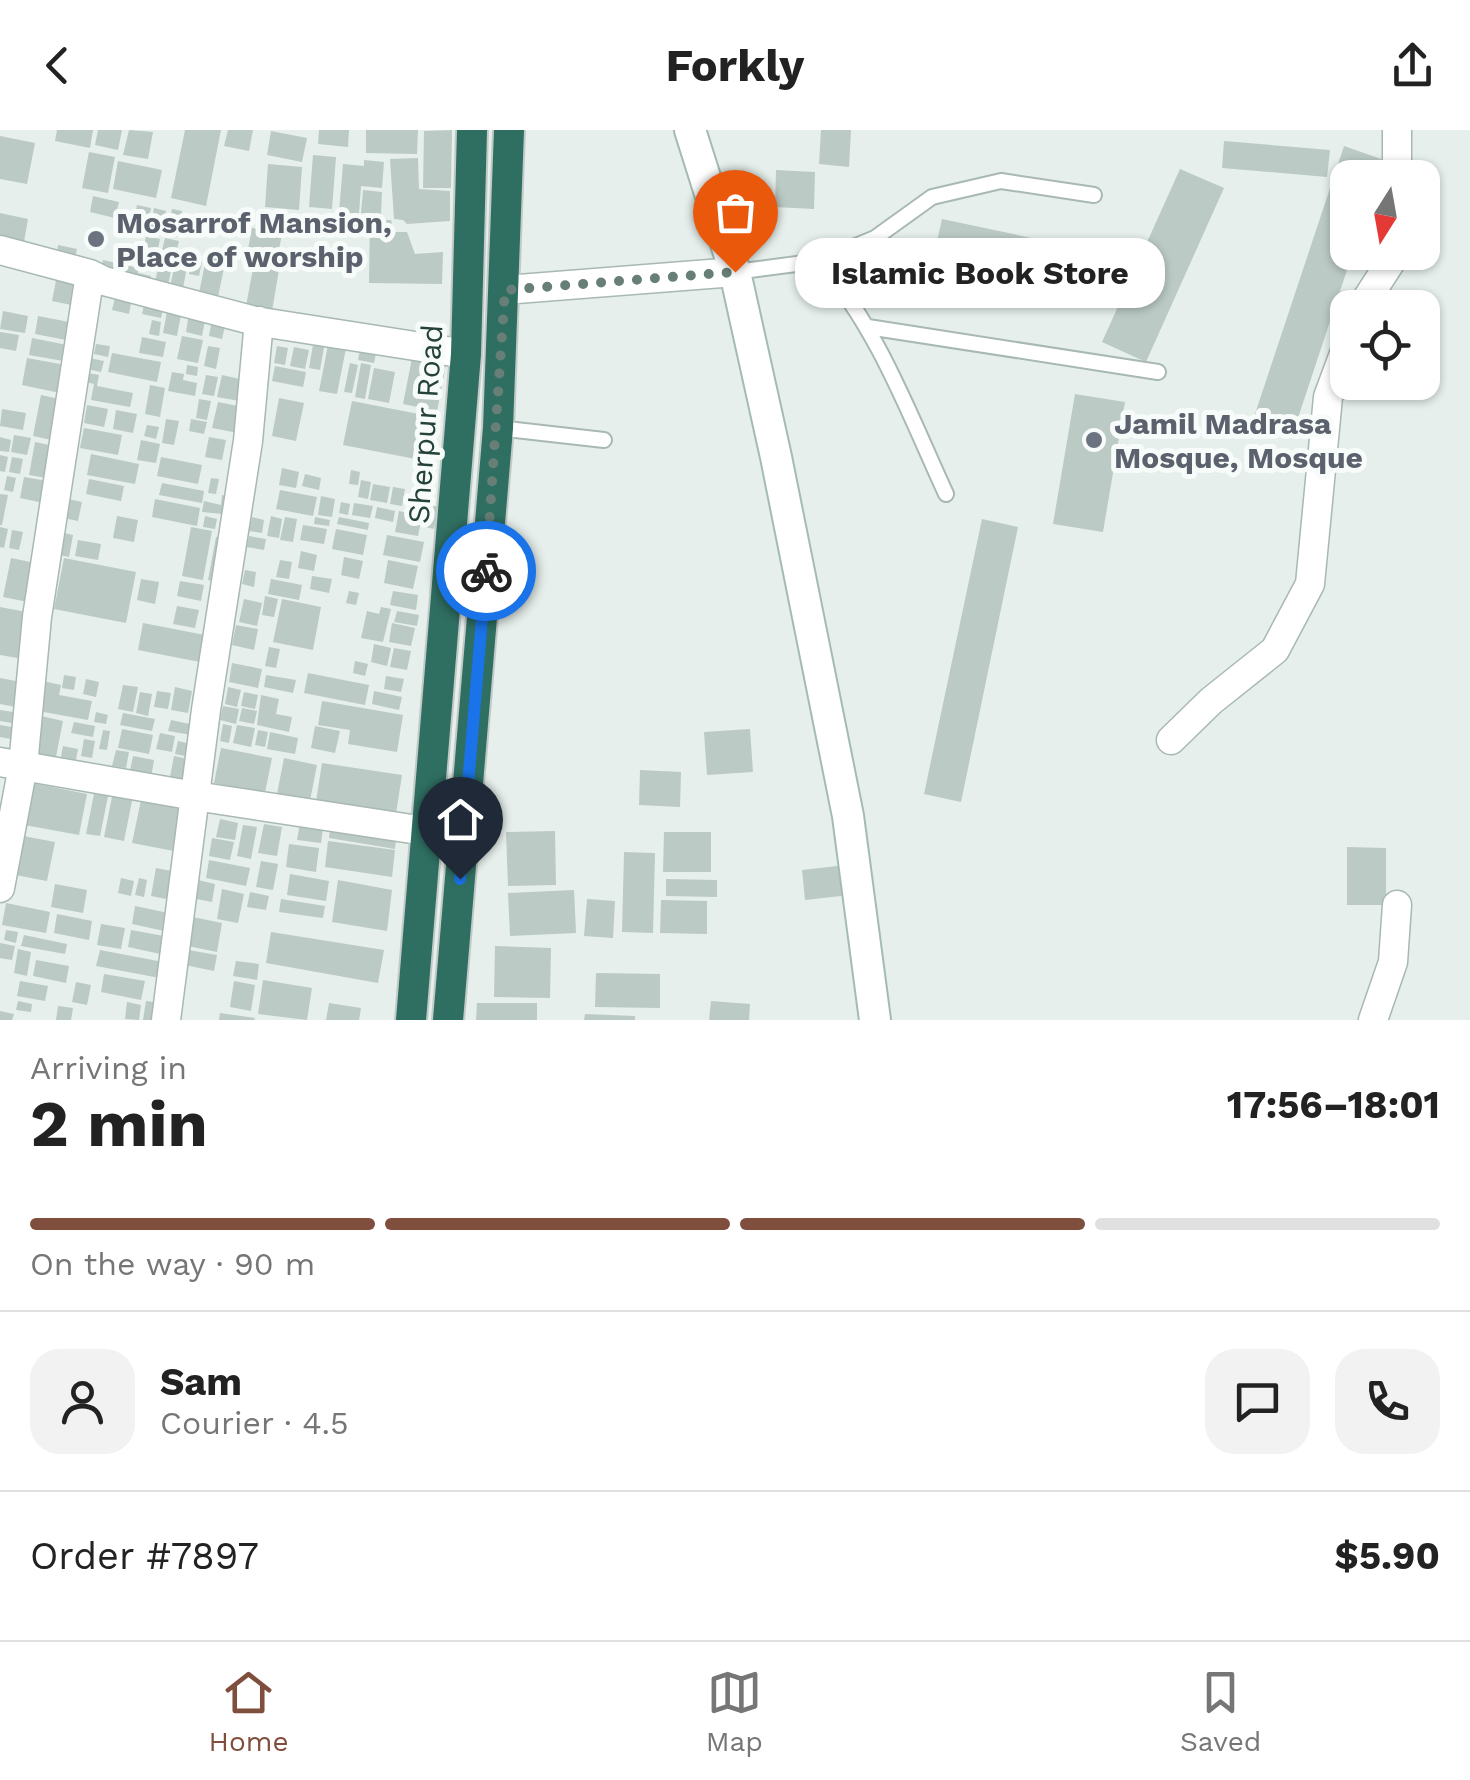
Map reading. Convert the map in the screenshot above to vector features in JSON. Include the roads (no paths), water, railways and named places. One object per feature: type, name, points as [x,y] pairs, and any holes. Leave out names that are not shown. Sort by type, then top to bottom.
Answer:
[{"type":"highway","name":"Sherpur Road","points":[[411,1020],[456,510],[466,354],[472,130]]},
{"type":"highway","points":[[448,1020],[498,428],[509,130]]},
{"type":"street","points":[[690,130],[735,272],[776,457],[848,816],[875,1020]]},
{"type":"street","points":[[1397,130],[1398,160]]},
{"type":"street","points":[[0,250],[259,322],[466,354]]},
{"type":"street","points":[[505,290],[735,272]]},
{"type":"street","points":[[0,888],[12,764],[90,274]]},
{"type":"street","points":[[166,1020],[248,441],[259,322]]},
{"type":"street","points":[[1171,740],[1212,700],[1275,650],[1310,584],[1330,392]]},
{"type":"street","points":[[12,764],[425,830]]},
{"type":"street","points":[[1373,1020],[1393,962],[1397,905]]},
{"type":"lane","points":[[735,272],[819,261],[875,238],[932,197],[1001,181],[1094,195]]},
{"type":"lane","points":[[819,261],[846,292],[868,327],[946,494]]},
{"type":"lane","points":[[868,327],[1158,372]]},
{"type":"lane","points":[[498,428],[604,440]]},
{"type":"place","name":"Mosarrof Mansion, Place of worship","points":[[96,239]]},
{"type":"place","name":"Islamic Book Store","points":[[735,272]]},
{"type":"place","name":"Jamil Madrasa Mosque, Mosque","points":[[1094,440]]}]
